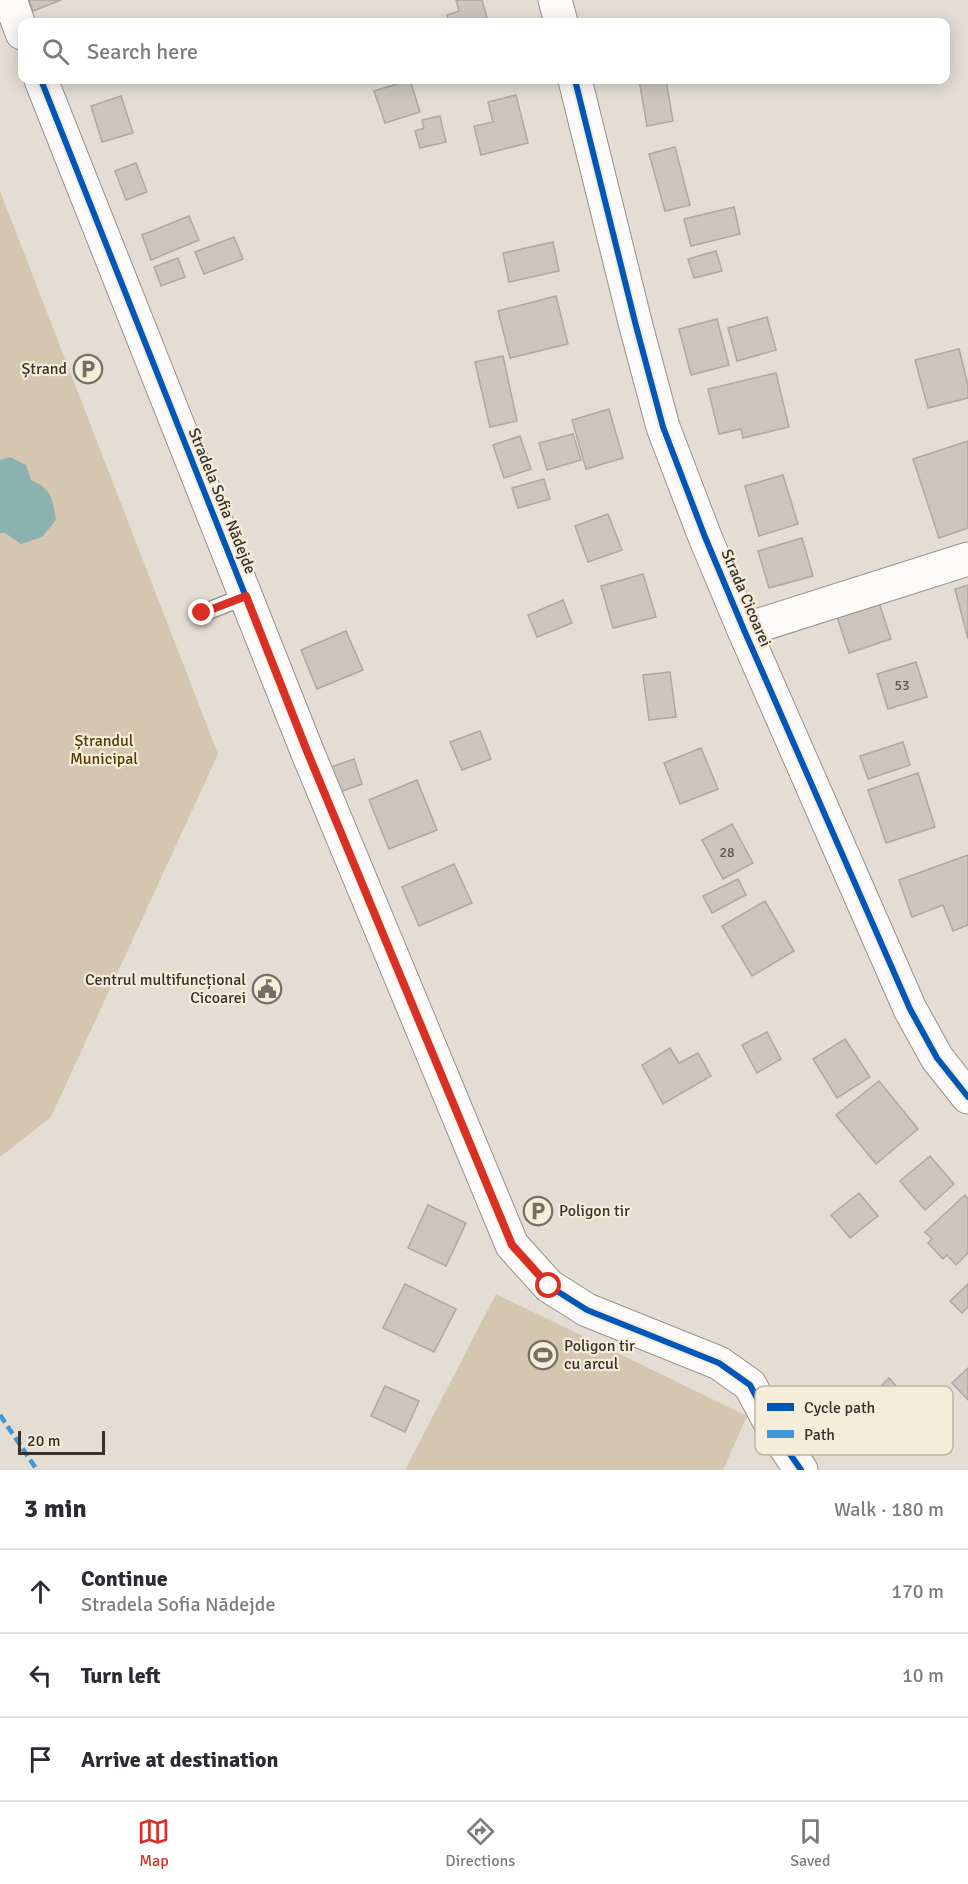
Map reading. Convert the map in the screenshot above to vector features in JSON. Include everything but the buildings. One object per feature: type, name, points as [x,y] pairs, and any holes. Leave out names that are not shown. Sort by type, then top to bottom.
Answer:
[{"type":"street","points":[[10,0],[18,22]]},
{"type":"street","points":[[555,0],[560,18]]},
{"type":"street","name":"Stradela Sofia Nădejde","points":[[43,84],[311,762],[512,1245],[549,1286],[587,1310],[719,1363],[750,1385],[755,1394]]},
{"type":"street","name":"Strada Cicoarei","points":[[576,84],[663,428],[705,537],[910,1009],[937,1058],[968,1097]]},
{"type":"street","points":[[744,630],[968,559]]},
{"type":"street","name":"Stradela Sofia Nădejde","points":[[791,1455],[801,1470]]},
{"type":"lane","points":[[202,613],[246,596]]},
{"type":"green space","name":"Ștrandul Municipal","points":[[0,191],[218,754],[51,1117],[0,1157]]},
{"type":"green space","name":"Poligon tir cu arcul","points":[[496,1294],[747,1416],[723,1470],[405,1470]]},
{"type":"water","points":[[10,457],[26,465],[31,480],[48,491],[56,520],[42,537],[21,544],[5,533],[0,533],[0,460]]},
{"type":"marked path","points":[[0,1415],[37,1470]]},
{"type":"cycle path","points":[[43,84],[307,751],[512,1245],[549,1286],[587,1310],[719,1363],[750,1385],[755,1394]]},
{"type":"cycle path","points":[[576,84],[663,427],[705,537],[910,1009],[937,1058],[968,1097]]},
{"type":"cycle path","points":[[791,1455],[801,1470]]},
{"type":"place","name":"Ștrand","points":[[88,369]]},
{"type":"place","name":"Centrul multifuncțional Cicoarei","points":[[267,989]]},
{"type":"place","name":"Poligon tir","points":[[538,1211]]},
{"type":"place","name":"Poligon tir cu arcul","points":[[543,1355]]},
{"type":"route","points":[[202,613],[246,596],[307,751],[512,1245],[549,1286]]}]
